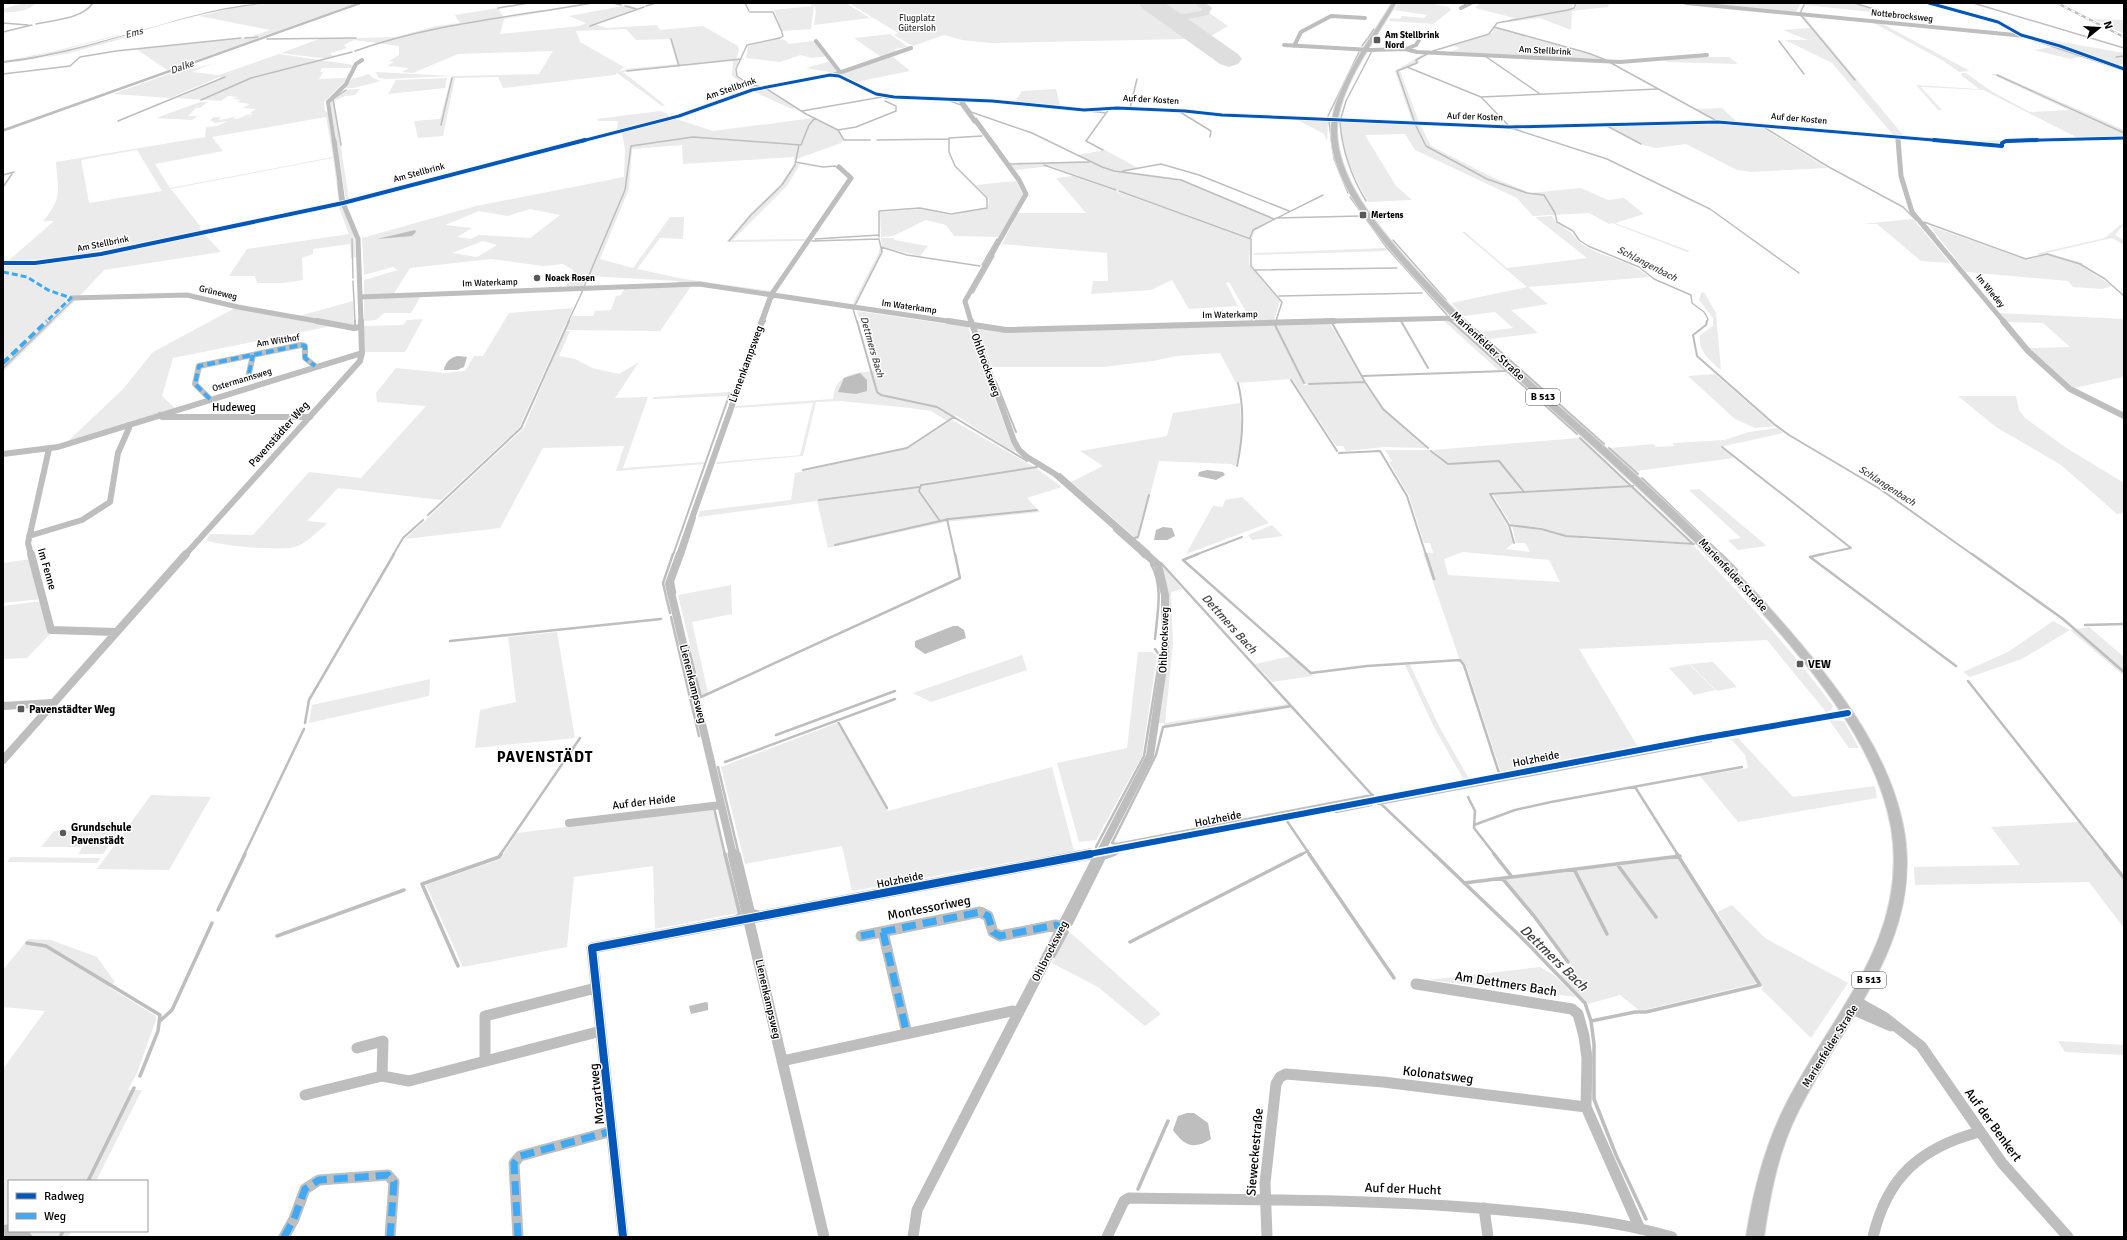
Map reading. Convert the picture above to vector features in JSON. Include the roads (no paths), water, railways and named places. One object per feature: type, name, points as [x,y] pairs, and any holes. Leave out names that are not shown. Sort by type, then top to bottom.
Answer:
[{"type":"main road","name":"Marienfelder Straße","points":[[1394,3],[1366,49],[1341,100],[1335,119],[1335,142],[1341,164],[1357,195],[1395,249],[1457,318],[1707,546],[1775,620],[1810,662],[1848,713],[1873,755],[1893,811],[1900,853],[1900,882],[1897,903],[1888,940],[1876,968],[1855,1006],[1820,1058],[1791,1110],[1774,1152],[1759,1208],[1755,1237]]},
{"type":"street","points":[[1461,8],[1471,3]]},
{"type":"street","name":"Nottebrocksweg","points":[[1686,3],[2021,36],[2060,46],[2124,69]]},
{"type":"street","name":"Nottebrocksweg","points":[[1930,3],[1997,22],[2021,36]]},
{"type":"street","points":[[1295,44],[1299,42],[1304,32],[1302,31],[1331,16],[1365,18]]},
{"type":"street","points":[[1405,49],[1416,45],[1419,40],[1417,37]]},
{"type":"street","points":[[816,41],[840,72]]},
{"type":"street","name":"Am Stellbrink","points":[[1284,45],[1295,44],[1383,50],[1405,49],[1430,53],[1620,62],[1706,54]]},
{"type":"street","points":[[833,75],[911,48]]},
{"type":"street","points":[[362,60],[356,64],[346,84],[328,102],[343,203],[357,233],[362,353]]},
{"type":"street","name":"Am Stellbrink","points":[[3,263],[35,263],[101,254],[343,203],[668,118],[752,90],[833,75]]},
{"type":"street","name":"Auf der Kosten","points":[[833,75],[884,96],[960,100],[1084,110],[1117,108],[1185,111],[1222,115],[1509,127],[1718,122],[2002,146],[2002,143],[2006,141],[2124,138]]},
{"type":"street","name":"Ohlbrocksweg","points":[[913,1237],[917,1210],[1020,1012],[1150,756],[1154,740],[1165,654],[1165,596],[1160,571],[1154,560],[1055,474],[1019,450],[1014,441],[971,325],[965,301],[1026,194],[1019,180],[960,100]]},
{"type":"street","name":"Im Wiedey","points":[[1898,137],[1898,151],[1908,203],[1917,218],[2028,351],[2070,389],[2124,416]]},
{"type":"street","name":"Lienenkampsweg","points":[[824,1237],[669,584],[770,295],[851,178],[839,167]]},
{"type":"street","name":"Im Waterkamp","points":[[360,297],[699,284],[1006,330],[1457,318]]},
{"type":"street","name":"Grüneweg","points":[[71,298],[187,295],[245,308],[354,328],[360,327]]},
{"type":"street","name":"Am Witthof","points":[[210,399],[195,384],[199,366],[304,345],[305,358],[315,366]]},
{"type":"street","name":"Ostermannsweg","points":[[49,449],[315,366],[362,353]]},
{"type":"street","name":"Pavenstädter Weg","points":[[3,760],[52,703],[360,362],[362,353]]},
{"type":"street","name":"Am Witthof","points":[[249,373],[253,354]]},
{"type":"street","name":"Hudeweg","points":[[160,415],[162,417],[310,418]]},
{"type":"street","points":[[29,536],[81,521],[104,508],[110,502],[120,446],[123,435],[129,428],[128,425]]},
{"type":"street","points":[[3,454],[49,449]]},
{"type":"street","name":"Im Fenne","points":[[49,449],[28,543],[51,630],[116,632]]},
{"type":"street","points":[[3,706],[52,703]]},
{"type":"street","name":"Holzheide","points":[[592,948],[1703,738],[1848,713]]},
{"type":"street","name":"Auf der Heide","points":[[569,823],[721,805]]},
{"type":"street","name":"Montessoriweg","points":[[861,936],[980,912],[988,916],[993,932],[1000,936],[1056,925],[1062,927]]},
{"type":"street","name":"Montessoriweg","points":[[883,932],[907,1034]]},
{"type":"street","name":"Mozartweg","points":[[592,948],[623,1237]]},
{"type":"street","name":"Am Dettmers Bach","points":[[1416,984],[1572,1009],[1578,1014],[1584,1036],[1587,1058],[1586,1107],[1640,1229]]},
{"type":"street","points":[[485,1061],[485,1016],[596,988]]},
{"type":"street","name":"Auf der Benkert","points":[[1855,1006],[1898,1028],[1914,1039],[1926,1053],[2002,1163],[2068,1237]]},
{"type":"street","points":[[782,1061],[1012,1011],[1020,1012]]},
{"type":"street","points":[[305,1095],[382,1076],[409,1081],[601,1032]]},
{"type":"street","points":[[357,1048],[383,1041],[382,1076]]},
{"type":"street","name":"Kolonatsweg","points":[[1286,1074],[1382,1082],[1586,1107]]},
{"type":"street","name":"Sieweckestraße","points":[[1268,1237],[1265,1183],[1276,1084],[1280,1077],[1286,1074]]},
{"type":"street","points":[[518,1237],[514,1163],[520,1156],[612,1131]]},
{"type":"street","points":[[1873,1237],[1878,1215],[1885,1199],[1896,1181],[1931,1152],[1954,1140],[1980,1132]]},
{"type":"street","points":[[284,1237],[294,1220],[305,1190],[312,1184],[319,1180],[388,1175],[394,1182],[390,1237]]},
{"type":"street","name":"Auf der Hucht","points":[[1108,1237],[1124,1201],[1129,1198],[1411,1204],[1484,1208],[1570,1218],[1640,1229],[1672,1237]]},
{"type":"street","points":[[1484,1208],[1488,1237]]},
{"type":"water","points":[[260,3],[274,3],[239,7],[206,14],[72,50],[38,58],[3,63],[3,61],[45,55],[220,9]]},
{"type":"water","name":"Dalke","points":[[357,3],[364,3],[3,132],[3,129]]},
{"type":"water","points":[[415,230],[416,232],[412,236],[377,239]]},
{"type":"water","points":[[459,356],[467,357],[464,367],[457,370],[444,370],[449,360]]},
{"type":"water","points":[[860,373],[867,380],[867,391],[856,394],[838,392],[844,378]]},
{"type":"water","points":[[1207,470],[1223,472],[1225,475],[1216,480],[1198,476],[1199,472]]},
{"type":"water","points":[[1163,527],[1172,528],[1175,536],[1167,540],[1154,540],[1156,530]]},
{"type":"water","points":[[953,626],[958,626],[964,630],[966,638],[925,654],[915,647],[915,641]]},
{"type":"water","points":[[706,1002],[708,1003],[708,1010],[691,1014],[689,1006]]},
{"type":"water","points":[[1187,1113],[1194,1113],[1208,1123],[1211,1139],[1194,1145],[1190,1145],[1181,1140],[1173,1130],[1178,1116]]},
{"type":"water","points":[[8,1224],[8,1232],[30,1232],[33,1237],[3,1237],[3,1225]]},
{"type":"waterway","points":[[36,24],[75,16],[93,3]]},
{"type":"waterway","points":[[498,8],[529,3]]},
{"type":"waterway","points":[[355,51],[413,34],[442,28],[592,3]]},
{"type":"waterway","points":[[613,3],[621,5]]},
{"type":"waterway","points":[[646,6],[656,3]]},
{"type":"waterway","name":"Dettmers Bach","points":[[745,3],[749,11]]},
{"type":"waterway","name":"Schlangenbach","points":[[1494,27],[1497,23],[1568,10],[1574,8],[1576,3]]},
{"type":"waterway","points":[[1800,13],[1805,3]]},
{"type":"waterway","points":[[1854,3],[1884,12]]},
{"type":"waterway","points":[[1973,3],[2124,48]]},
{"type":"waterway","points":[[625,6],[636,9]]},
{"type":"waterway","points":[[590,26],[644,7]]},
{"type":"waterway","name":"Dettmers Bach","points":[[750,12],[773,12],[782,32]]},
{"type":"waterway","points":[[1801,15],[1855,80]]},
{"type":"waterway","points":[[3,23],[28,25]]},
{"type":"waterway","points":[[3,32],[32,25]]},
{"type":"waterway","name":"Schlangenbach","points":[[1433,51],[1489,34],[1494,27]]},
{"type":"waterway","points":[[1494,27],[1588,53],[1606,60]]},
{"type":"waterway","points":[[1368,38],[1374,29]]},
{"type":"waterway","name":"Dettmers Bach","points":[[741,59],[747,45],[780,38],[783,36],[782,33]]},
{"type":"waterway","points":[[245,38],[258,37]]},
{"type":"waterway","points":[[3,74],[70,66],[80,57],[116,51],[241,38]]},
{"type":"waterway","points":[[267,39],[356,38]]},
{"type":"waterway","points":[[671,39],[679,66]]},
{"type":"waterway","points":[[1362,46],[1367,39]]},
{"type":"waterway","points":[[1779,41],[1804,74]]},
{"type":"waterway","points":[[1341,118],[1346,101],[1372,51],[1374,51]]},
{"type":"waterway","points":[[201,100],[251,78],[352,52]]},
{"type":"waterway","points":[[1328,116],[1359,52]]},
{"type":"waterway","name":"Schlangenbach","points":[[1407,67],[1417,63],[1416,60],[1429,53]]},
{"type":"waterway","points":[[1485,56],[1540,94]]},
{"type":"waterway","points":[[2116,57],[2124,56]]},
{"type":"waterway","points":[[679,66],[741,59]]},
{"type":"waterway","name":"Dettmers Bach","points":[[741,59],[736,69],[737,76],[747,83],[761,87]]},
{"type":"waterway","points":[[1611,63],[1715,120]]},
{"type":"waterway","points":[[627,71],[679,66]]},
{"type":"waterway","points":[[1407,67],[1481,97]]},
{"type":"waterway","name":"Schlangenbach","points":[[1407,67],[1397,71],[1416,126],[1426,146],[1487,179],[1527,193],[1544,195],[1555,213],[1557,222],[1573,231],[1579,240],[1588,246],[1639,267],[1654,279],[1691,295],[1692,303],[1704,312],[1708,319],[1707,322]]},
{"type":"waterway","points":[[1997,75],[2124,133]]},
{"type":"waterway","points":[[118,121],[225,77]]},
{"type":"waterway","points":[[441,125],[452,78]]},
{"type":"waterway","points":[[1130,108],[1137,79]]},
{"type":"waterway","name":"Dettmers Bach","points":[[765,88],[815,118]]},
{"type":"waterway","points":[[1481,97],[1658,89]]},
{"type":"waterway","points":[[341,145],[333,99],[346,90]]},
{"type":"waterway","points":[[802,111],[882,97]]},
{"type":"waterway","points":[[1481,97],[1509,126]]},
{"type":"waterway","points":[[885,98],[891,98]]},
{"type":"waterway","points":[[838,130],[856,127],[896,111],[896,106],[885,101]]},
{"type":"waterway","points":[[950,101],[961,105],[974,123]]},
{"type":"waterway","points":[[963,101],[971,112],[1032,133],[1102,167],[1114,171],[1181,180],[1274,219]]},
{"type":"waterway","points":[[1103,150],[1086,141],[1109,109]]},
{"type":"waterway","points":[[1089,111],[1106,113]]},
{"type":"waterway","points":[[1180,112],[1211,131],[1210,137]]},
{"type":"waterway","points":[[584,287],[625,190],[631,146],[693,137],[801,145],[809,125],[815,118]]},
{"type":"waterway","name":"Dettmers Bach","points":[[815,118],[838,130]]},
{"type":"waterway","points":[[976,118],[992,140]]},
{"type":"waterway","points":[[1329,122],[1334,159],[1348,193]]},
{"type":"waterway","points":[[1340,122],[1348,163],[1366,201]]},
{"type":"waterway","points":[[1607,126],[1641,144]]},
{"type":"waterway","points":[[1762,126],[1827,166],[1903,207],[1916,220]]},
{"type":"waterway","points":[[1511,128],[1607,159],[1710,209],[1799,273]]},
{"type":"waterway","name":"Dettmers Bach","points":[[838,130],[844,140],[870,140]]},
{"type":"waterway","points":[[949,138],[982,136]]},
{"type":"waterway","name":"Dettmers Bach","points":[[877,140],[949,139],[949,152],[955,166],[987,198],[987,208],[951,214],[920,208],[879,211],[879,235]]},
{"type":"waterway","points":[[796,162],[799,145]]},
{"type":"waterway","points":[[729,241],[751,215],[782,185],[796,162]]},
{"type":"waterway","points":[[796,162],[823,167],[835,166],[839,169]]},
{"type":"waterway","points":[[1010,164],[1089,162]]},
{"type":"waterway","points":[[1123,171],[1161,164],[1199,175],[1289,211]]},
{"type":"waterway","points":[[1044,165],[1116,190]]},
{"type":"waterway","points":[[3,175],[14,172]]},
{"type":"waterway","points":[[3,187],[12,174]]},
{"type":"waterway","points":[[338,183],[340,202]]},
{"type":"waterway","points":[[1119,191],[1251,239],[1251,266],[1254,270]]},
{"type":"waterway","points":[[1277,218],[1323,195]]},
{"type":"waterway","points":[[1350,197],[1387,248],[1447,315]]},
{"type":"waterway","points":[[1277,218],[1361,216]]},
{"type":"waterway","points":[[1250,238],[1253,230],[1277,218]]},
{"type":"waterway","points":[[1924,222],[2026,259],[2047,254],[2080,264],[2105,279],[2124,296]]},
{"type":"waterway","points":[[1924,223],[1935,236]]},
{"type":"waterway","points":[[815,239],[879,235]]},
{"type":"waterway","points":[[352,239],[353,278]]},
{"type":"waterway","name":"Dettmers Bach","points":[[812,241],[879,239],[882,252],[853,309],[857,322]]},
{"type":"waterway","points":[[982,265],[997,239]]},
{"type":"waterway","points":[[1393,240],[1446,300]]},
{"type":"waterway","points":[[881,247],[907,255],[980,266]]},
{"type":"waterway","points":[[973,293],[994,256]]},
{"type":"waterway","points":[[1254,270],[1397,268]]},
{"type":"waterway","points":[[1254,270],[1282,302],[1276,321]]},
{"type":"waterway","points":[[353,281],[355,322]]},
{"type":"waterway","points":[[568,322],[583,290]]},
{"type":"waterway","points":[[1279,296],[1422,293]]},
{"type":"waterway","points":[[764,322],[772,299],[775,297]]},
{"type":"waterway","points":[[50,322],[73,300]]},
{"type":"waterway","points":[[1448,320],[1452,322]]},
{"type":"waterway","points":[[3,368],[51,321]]},
{"type":"waterway","points":[[428,515],[521,428],[569,321]]},
{"type":"waterway","name":"Dettmers Bach","points":[[857,321],[877,392],[881,395],[937,407],[954,417]]},
{"type":"waterway","points":[[1401,321],[1428,368]]},
{"type":"waterway","points":[[1451,321],[1577,434]]},
{"type":"waterway","name":"Schlangenbach","points":[[1707,321],[1706,325],[1693,335],[1697,356],[1774,424],[1789,435],[1880,489],[1973,555]]},
{"type":"waterway","points":[[1332,323],[1365,382]]},
{"type":"waterway","points":[[1275,325],[1304,383]]},
{"type":"waterway","points":[[1475,329],[1604,444]]},
{"type":"waterway","points":[[1362,376],[1505,371]]},
{"type":"waterway","points":[[1291,380],[1337,451]]},
{"type":"waterway","points":[[996,382],[1016,432]]},
{"type":"waterway","points":[[1309,384],[1365,382]]},
{"type":"waterway","points":[[1365,382],[1383,409],[1428,448]]},
{"type":"waterway","points":[[1237,466],[1241,445],[1242,424],[1242,404],[1238,383]]},
{"type":"waterway","points":[[673,555],[730,393]]},
{"type":"waterway","points":[[803,470],[907,448],[954,417]]},
{"type":"waterway","name":"Dettmers Bach","points":[[954,417],[1027,461]]},
{"type":"waterway","points":[[1580,438],[1631,486]]},
{"type":"waterway","points":[[1722,447],[1851,548],[1818,555]]},
{"type":"waterway","points":[[1609,448],[1638,474]]},
{"type":"waterway","points":[[1339,453],[1380,451],[1407,496],[1426,555]]},
{"type":"waterway","points":[[1431,451],[1448,464],[1499,461],[1524,492]]},
{"type":"waterway","points":[[940,521],[919,491],[921,485],[1037,467]]},
{"type":"waterway","name":"Dettmers Bach","points":[[1060,474],[1149,552]]},
{"type":"waterway","points":[[1642,478],[1722,555]]},
{"type":"waterway","points":[[1524,492],[1631,486]]},
{"type":"waterway","points":[[1631,486],[1693,544]]},
{"type":"waterway","points":[[819,500],[919,487]]},
{"type":"waterway","points":[[1509,525],[1490,494],[1524,492]]},
{"type":"waterway","points":[[1134,538],[1138,537],[1149,495]]},
{"type":"waterway","points":[[947,519],[1037,510]]},
{"type":"waterway","points":[[683,555],[695,518]]},
{"type":"waterway","points":[[835,545],[947,519]]},
{"type":"waterway","points":[[947,519],[955,555]]},
{"type":"waterway","points":[[393,555],[403,538],[423,520]]},
{"type":"waterway","points":[[1509,525],[1541,529],[1566,536],[1693,544]]},
{"type":"waterway","points":[[1509,525],[1514,543]]},
{"type":"waterway","points":[[1114,530],[1142,555]]},
{"type":"waterway","points":[[1195,555],[1242,537]]},
{"type":"waterway","points":[[305,723],[309,700],[394,554]]},
{"type":"waterway","points":[[670,613],[663,583],[673,554]]},
{"type":"waterway","points":[[688,645],[701,697],[960,578],[955,554]]},
{"type":"waterway","points":[[1198,554],[1183,560],[1311,673],[1367,666],[1460,660],[1464,665],[1499,773]]},
{"type":"waterway","points":[[1426,554],[1434,579]]},
{"type":"waterway","points":[[1823,554],[1810,557],[1956,666]]},
{"type":"waterway","name":"Schlangenbach","points":[[1972,554],[2063,619],[2124,672]]},
{"type":"waterway","points":[[1722,555],[1737,570]]},
{"type":"waterway","name":"Dettmers Bach","points":[[1161,563],[1372,795]]},
{"type":"waterway","points":[[1151,564],[1155,573],[1159,591],[1155,639]]},
{"type":"waterway","points":[[673,582],[675,593]]},
{"type":"waterway","points":[[671,617],[699,736]]},
{"type":"waterway","points":[[450,641],[661,619]]},
{"type":"waterway","points":[[2085,625],[2124,624]]},
{"type":"waterway","points":[[1096,847],[1144,756],[1160,656],[1155,649]]},
{"type":"waterway","points":[[1968,681],[2106,855]]},
{"type":"waterway","points":[[776,735],[895,691]]},
{"type":"waterway","points":[[837,720],[895,699]]},
{"type":"waterway","points":[[1291,706],[1163,727],[1156,755],[1112,843],[1117,844],[1372,795]]},
{"type":"waterway","points":[[725,762],[837,720]]},
{"type":"waterway","points":[[837,720],[887,808]]},
{"type":"waterway","points":[[244,855],[304,729]]},
{"type":"waterway","points":[[500,855],[580,738]]},
{"type":"waterway","points":[[1381,804],[1711,741]]},
{"type":"waterway","points":[[718,767],[739,855]]},
{"type":"waterway","points":[[1474,825],[1515,810],[1551,802],[1742,767]]},
{"type":"waterway","points":[[1635,787],[1678,855]]},
{"type":"waterway","points":[[1468,797],[1475,811],[1474,825]]},
{"type":"waterway","name":"Dettmers Bach","points":[[1381,804],[1435,855]]},
{"type":"waterway","points":[[1336,812],[1371,805]]},
{"type":"waterway","points":[[714,808],[725,855]]},
{"type":"waterway","points":[[1287,821],[1307,851]]},
{"type":"waterway","points":[[1474,825],[1474,828],[1495,855]]},
{"type":"waterway","points":[[1302,854],[1307,851]]},
{"type":"waterway","points":[[1307,851],[1310,855]]},
{"type":"waterway","points":[[1112,855],[1117,853]]},
{"type":"waterway","points":[[218,910],[245,854]]},
{"type":"waterway","points":[[458,966],[422,884],[499,857],[501,854]]},
{"type":"waterway","points":[[725,854],[740,915],[738,915]]},
{"type":"waterway","points":[[739,854],[753,911],[758,912]]},
{"type":"waterway","points":[[1071,924],[1104,858],[1115,854]]},
{"type":"waterway","points":[[1130,942],[1302,854]]},
{"type":"waterway","points":[[1309,854],[1394,978]]},
{"type":"waterway","name":"Dettmers Bach","points":[[1434,854],[1464,883]]},
{"type":"waterway","points":[[1494,854],[1512,877]]},
{"type":"waterway","points":[[2105,854],[2124,878]]},
{"type":"waterway","points":[[1574,869],[1678,856]]},
{"type":"waterway","points":[[1591,1021],[1635,1012],[1646,1012],[1760,985],[1678,856]]},
{"type":"waterway","points":[[1617,864],[1656,917]]},
{"type":"waterway","points":[[1512,877],[1574,869]]},
{"type":"waterway","points":[[1574,869],[1607,934]]},
{"type":"waterway","points":[[1502,878],[1512,877]]},
{"type":"waterway","points":[[1464,883],[1502,878]]},
{"type":"waterway","points":[[1502,878],[1534,916],[1568,962]]},
{"type":"waterway","name":"Dettmers Bach","points":[[1464,883],[1521,937],[1585,1003],[1591,1021]]},
{"type":"waterway","points":[[277,936],[404,890]]},
{"type":"waterway","points":[[161,1020],[172,1010],[212,923]]},
{"type":"waterway","points":[[1054,956],[1067,932]]},
{"type":"waterway","points":[[27,943],[46,946],[160,1015],[158,1031],[140,1076]]},
{"type":"waterway","name":"Dettmers Bach","points":[[1591,1021],[1594,1044],[1594,1099],[1616,1155],[1646,1219]]},
{"type":"waterway","points":[[88,1180],[134,1088]]},
{"type":"waterway","points":[[1138,1189],[1168,1121]]},
{"type":"waterway","points":[[60,1237],[62,1232]]},
{"type":"railway","points":[[2057,3],[2124,37]]},
{"type":"place","name":"Am Stellbrink Nord","points":[[1377,40]]},
{"type":"place","name":"Mertens","points":[[1363,215]]},
{"type":"place","name":"Noack Rosen","points":[[537,278]]},
{"type":"place","name":"VEW","points":[[1800,664]]},
{"type":"place","name":"Pavenstädter Weg","points":[[21,709]]},
{"type":"place","name":"Grundschule Pavenstädt","points":[[63,833]]},
{"type":"district","name":"PAVENSTÄDT","points":[[545,757]]},
{"type":"park label","name":"Flugplatz Gütersloh","points":[[917,24]]},
{"type":"water label","name":"Ems","points":[[134,33]]}]
